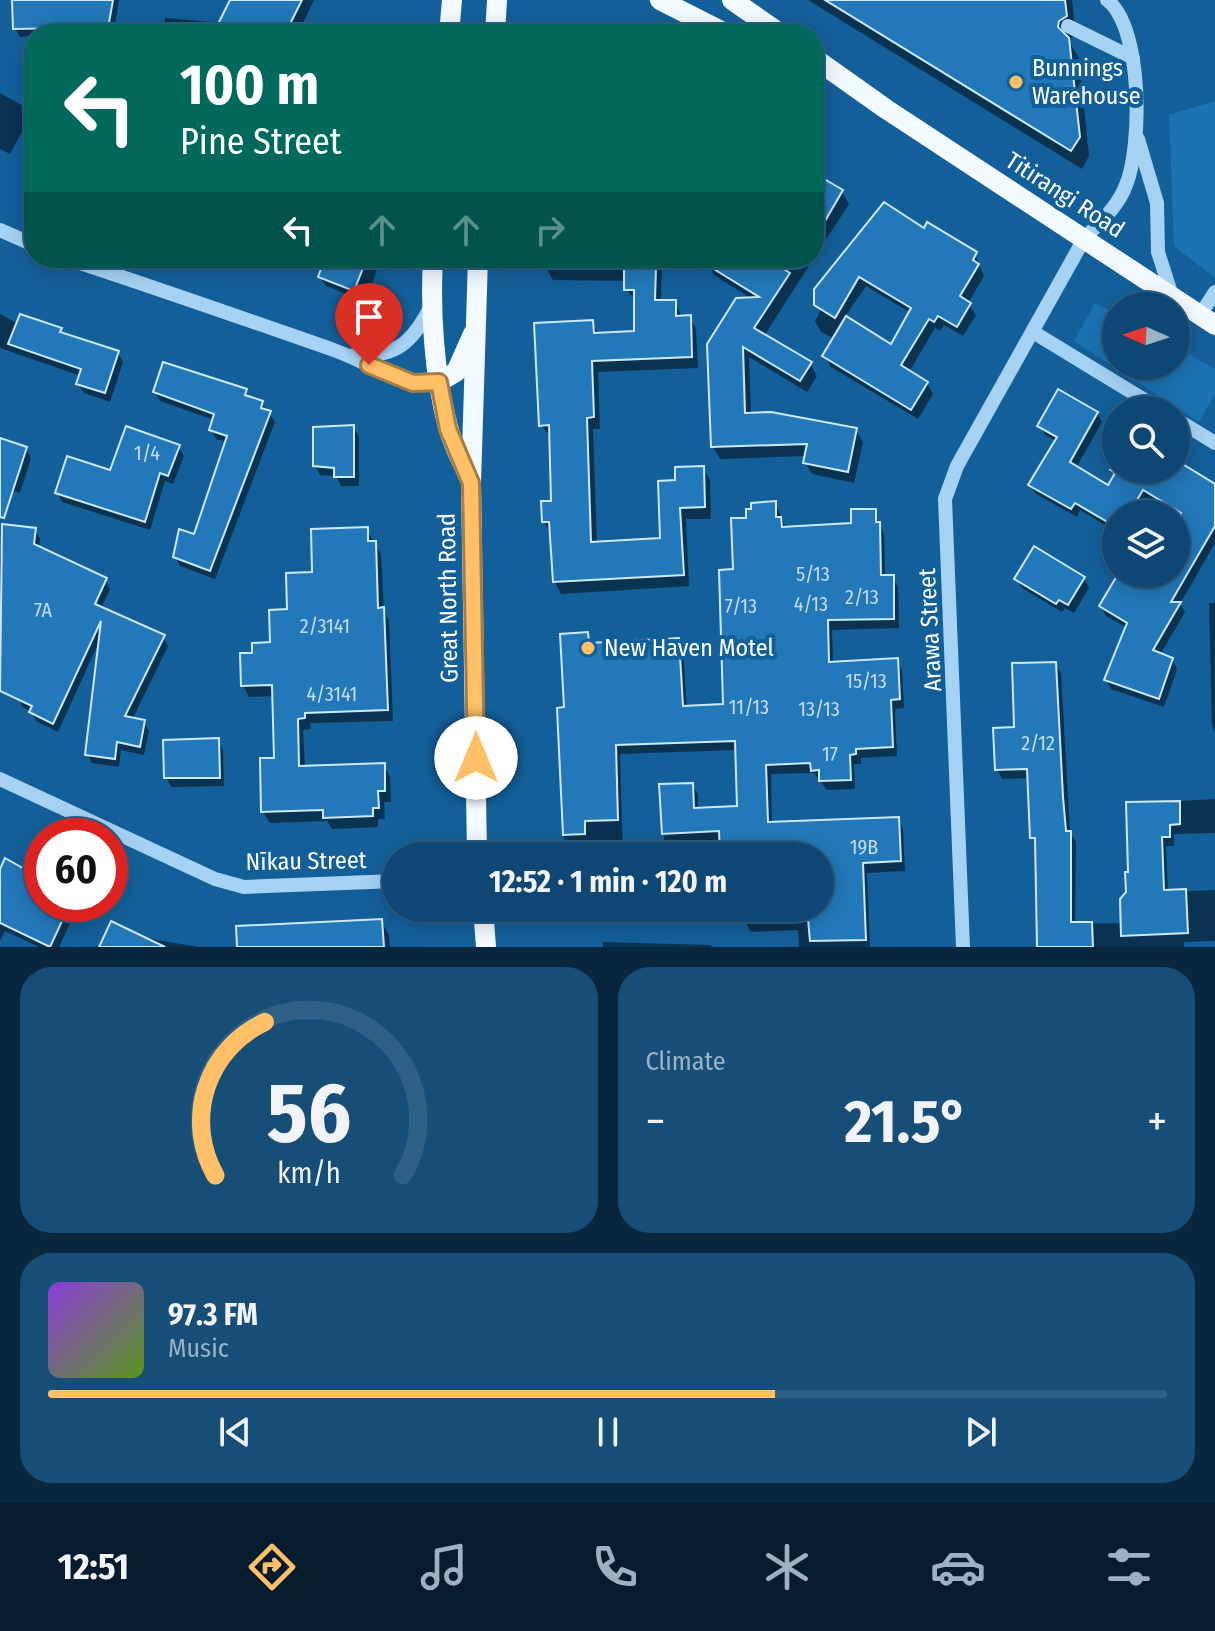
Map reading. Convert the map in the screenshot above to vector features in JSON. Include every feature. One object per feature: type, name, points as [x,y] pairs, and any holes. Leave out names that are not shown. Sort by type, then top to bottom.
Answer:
[{"type":"main road","points":[[496,24],[497,0]]},
{"type":"main road","points":[[660,0],[707,24]]},
{"type":"main road","points":[[732,0],[767,24]]},
{"type":"main road","points":[[450,24],[451,2]]},
{"type":"main road","name":"Titirangi Road","points":[[824,65],[1166,292]]},
{"type":"main road","name":"Titirangi Road","points":[[824,80],[886,109]]},
{"type":"main road","name":"Great North Road","points":[[433,268],[439,382],[448,429],[471,483]]},
{"type":"main road","name":"Great North Road","points":[[477,842],[471,483],[478,268]]},
{"type":"main road","name":"Titirangi Road","points":[[1190,308],[1208,320]]},
{"type":"main road","points":[[439,382],[456,372],[477,323]]},
{"type":"main road","points":[[484,922],[486,947]]},
{"type":"street","points":[[1107,0],[1124,27],[1133,58],[1136,135],[1157,203],[1158,252],[1171,292]]},
{"type":"street","points":[[1068,26],[1133,58]]},
{"type":"street","name":"Arawa Street","points":[[963,947],[945,499],[957,466],[1084,239],[1113,208],[1125,189],[1136,135]]},
{"type":"street","points":[[0,230],[24,241]]},
{"type":"street","points":[[94,268],[346,354],[399,380],[439,382]]},
{"type":"street","points":[[1208,320],[1215,292]]},
{"type":"street","points":[[346,354],[366,356],[405,345],[418,331],[433,302]]},
{"type":"street","points":[[1033,332],[1138,396]]},
{"type":"street","points":[[1190,428],[1215,443]]},
{"type":"street","name":"Nīkau Street","points":[[0,779],[215,879],[244,887],[382,882]]},
{"type":"shaded area","points":[[1215,101],[1215,278],[1174,246],[1169,115]]},
{"type":"shaded area","points":[[1095,303],[1102,307],[1102,359],[1074,341]]},
{"type":"shaded area","points":[[1190,355],[1215,369],[1215,394],[1199,422],[1190,416],[1190,396],[1159,396],[1134,380],[1190,380]]},
{"type":"building","points":[[12,0],[113,0],[109,24],[24,24],[24,29],[13,29]]},
{"type":"building","points":[[230,0],[302,0],[290,24],[218,24]]},
{"type":"building","name":"Bunnings Warehouse","points":[[825,0],[1065,0],[1067,16],[1059,21],[1058,27],[1069,38],[1080,137],[1071,151]]},
{"type":"building","points":[[824,179],[843,190],[824,223]]},
{"type":"building","points":[[884,202],[924,228],[927,222],[977,252],[973,260],[979,264],[960,296],[971,303],[957,327],[938,316],[934,322],[929,319],[901,365],[928,382],[911,410],[822,356],[846,316],[891,344],[911,308],[859,277],[835,318],[814,305],[814,289]]},
{"type":"building","points":[[321,268],[363,268],[354,291],[318,277]]},
{"type":"building","points":[[624,268],[656,268],[655,300],[676,300],[676,316],[691,315],[692,357],[592,361],[594,417],[587,418],[591,542],[660,538],[658,481],[675,480],[675,467],[704,466],[705,507],[680,508],[684,575],[553,582],[549,522],[542,522],[541,501],[551,501],[549,425],[539,426],[534,323],[593,320],[594,333],[634,331],[634,290],[624,290]]},
{"type":"building","points":[[712,268],[782,268],[790,273],[754,328],[812,362],[800,381],[743,347],[745,413],[771,412],[857,428],[848,472],[803,463],[807,444],[711,447],[707,344],[736,298],[759,297]]},
{"type":"building","points":[[20,314],[62,328],[60,332],[119,351],[105,393],[76,384],[81,369],[8,344]]},
{"type":"building","points":[[163,362],[247,389],[245,395],[263,401],[261,408],[271,411],[210,571],[173,557],[179,529],[194,534],[227,436],[209,430],[214,414],[153,392]]},
{"type":"building","points":[[1058,389],[1098,412],[1070,462],[1102,484],[1190,484],[1190,469],[1215,484],[1215,526],[1190,569],[1190,500],[1160,500],[1143,490],[1137,500],[1102,500],[1102,519],[1075,503],[1071,509],[1028,485],[1057,437],[1037,426]]},
{"type":"building","points":[[354,425],[354,477],[334,477],[334,468],[313,466],[313,427]]},
{"type":"building","points":[[126,426],[180,445],[168,476],[160,473],[145,522],[55,493],[67,456],[110,470]]},
{"type":"building","points":[[0,438],[27,447],[4,518],[0,517]]},
{"type":"building","points":[[776,501],[776,517],[781,517],[782,527],[851,523],[851,509],[876,509],[876,522],[880,522],[881,575],[894,575],[894,619],[828,620],[829,662],[898,658],[900,699],[891,700],[893,747],[856,749],[856,754],[850,755],[851,780],[819,781],[819,770],[811,771],[810,763],[766,765],[768,822],[899,817],[901,861],[863,863],[866,940],[810,941],[808,922],[834,922],[834,842],[719,842],[719,831],[662,834],[659,784],[693,783],[694,808],[737,806],[735,741],[616,745],[618,820],[585,821],[585,834],[563,835],[557,708],[564,707],[560,634],[588,632],[589,643],[679,638],[683,706],[723,704],[719,570],[733,569],[731,518],[746,518],[746,509],[751,509],[751,503]]},
{"type":"building","points":[[2,524],[36,528],[34,544],[107,578],[95,604],[165,635],[125,716],[145,720],[140,747],[117,742],[115,759],[85,755],[101,621],[53,724],[29,712],[32,706],[0,691]]},
{"type":"building","points":[[368,527],[368,541],[376,541],[378,608],[384,607],[388,710],[305,713],[305,718],[298,719],[299,766],[385,763],[385,791],[378,791],[379,808],[373,808],[373,816],[323,818],[323,810],[261,812],[260,758],[274,758],[272,685],[241,686],[240,653],[252,653],[252,643],[270,642],[269,610],[287,609],[286,573],[312,572],[311,529]]},
{"type":"building","points":[[1034,546],[1085,577],[1068,605],[1059,600],[1056,604],[1014,579]]},
{"type":"building","points":[[1110,588],[1179,588],[1171,602],[1181,602],[1153,650],[1173,658],[1159,699],[1104,680],[1127,623],[1099,606]]},
{"type":"building","points":[[1056,662],[1066,831],[1071,831],[1071,922],[1092,922],[1093,947],[1037,947],[1035,838],[1030,838],[1027,769],[995,770],[993,728],[1014,727],[1012,663]]},
{"type":"building","points":[[219,738],[220,778],[164,778],[163,740]]},
{"type":"building","points":[[1180,801],[1180,824],[1170,825],[1170,837],[1162,837],[1164,890],[1186,889],[1188,933],[1121,936],[1120,899],[1126,892],[1125,872],[1128,872],[1126,802]]},
{"type":"building","points":[[5,858],[24,869],[24,922],[62,922],[50,947],[0,923],[0,869]]},
{"type":"building","points":[[382,919],[384,947],[237,947],[236,926]]},
{"type":"building","points":[[113,922],[165,947],[99,947]]},
{"type":"place","name":"Bunnings Warehouse","points":[[1016,82]]},
{"type":"place","name":"New Haven Motel","points":[[588,648]]},
{"type":"route","points":[[369,365],[391,377],[413,383],[439,382],[448,429],[471,483],[476,758]]}]
